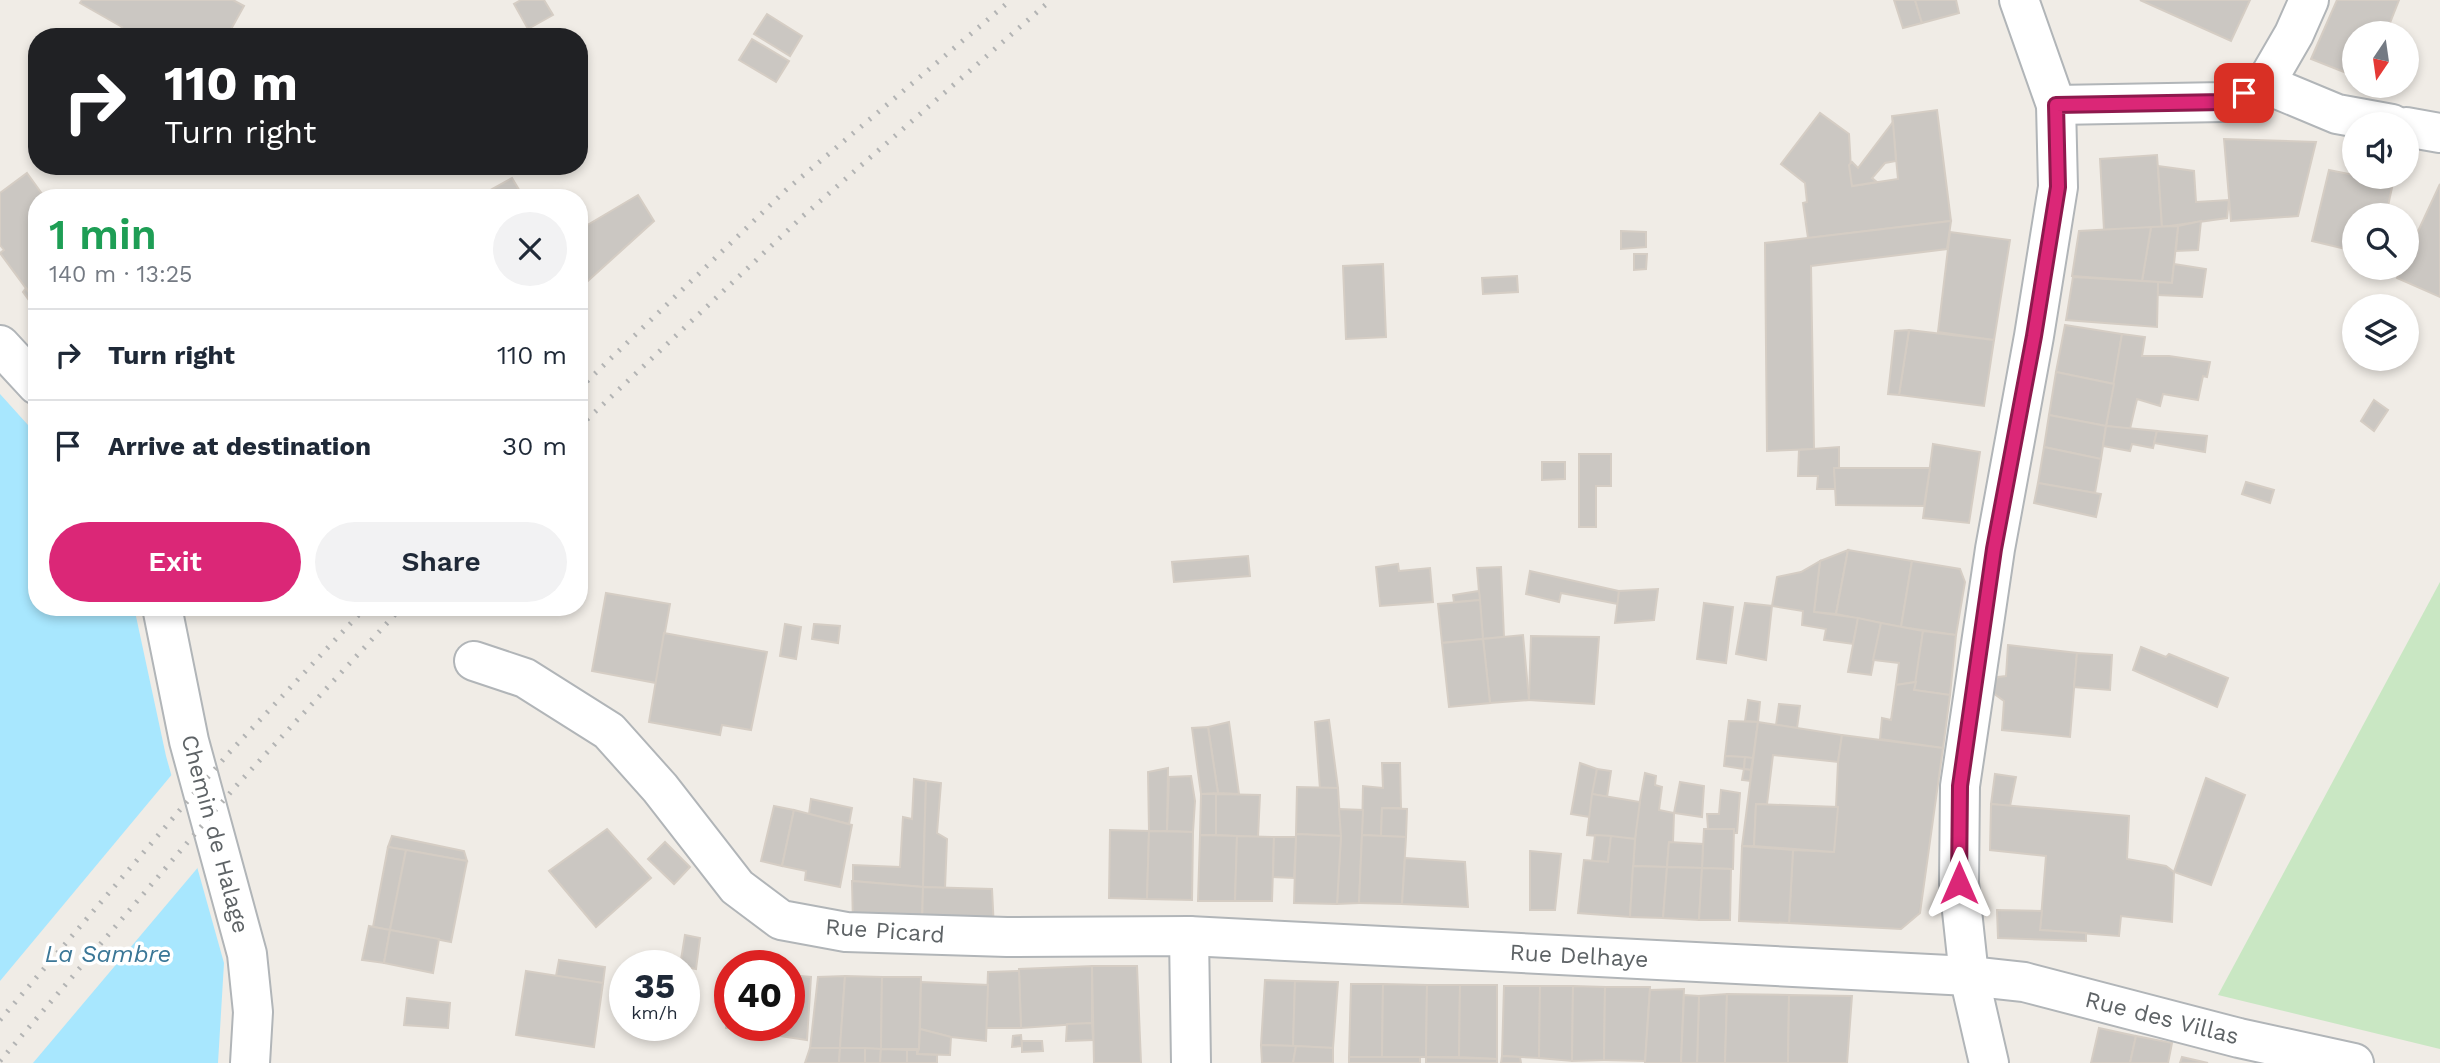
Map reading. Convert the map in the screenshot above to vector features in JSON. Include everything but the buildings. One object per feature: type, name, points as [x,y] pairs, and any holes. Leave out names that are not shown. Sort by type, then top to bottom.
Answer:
[{"type":"street","points":[[1989,1063],[1969,976],[1959,883],[1960,786],[1994,549],[2034,336],[2058,187],[2056,105],[2019,0]]},
{"type":"street","points":[[2056,105],[2224,102],[2265,84],[2294,34],[2309,0]]},
{"type":"street","points":[[2265,84],[2342,115]]},
{"type":"street","points":[[2419,129],[2440,133]]},
{"type":"street","points":[[0,345],[28,376]]},
{"type":"street","name":"Chemin de Halage","points":[[164,616],[189,741],[247,954],[253,1012],[250,1063]]},
{"type":"street","name":"Rue Picard","points":[[474,661],[525,678],[609,731],[660,788],[737,887],[781,920],[846,932],[1007,937],[1189,936]]},
{"type":"street","points":[[1189,936],[1191,1063]]},
{"type":"street","name":"Rue Delhaye","points":[[1189,936],[1969,976]]},
{"type":"street","name":"Rue des Villas","points":[[1969,976],[2024,982],[2239,1038],[2354,1063]]},
{"type":"green space","points":[[2440,582],[2440,1049],[2218,995]]},
{"type":"water","name":"La Sambre","points":[[0,394],[28,425],[28,616],[136,616],[166,756],[224,963],[218,1063],[0,1063]]},
{"type":"pier","points":[[174,772],[200,865],[33,1063],[0,1063],[0,981]]},
{"type":"railway","points":[[588,380],[786,190],[1011,0]]},
{"type":"railway","points":[[588,419],[803,216],[1051,0]]},
{"type":"railway","points":[[0,1020],[227,755],[358,616]]},
{"type":"railway","points":[[0,1061],[236,786],[394,616]]},
{"type":"route","points":[[1959,883],[1960,786],[1994,549],[2034,336],[2058,187],[2056,105],[2224,102],[2244,93]]}]
